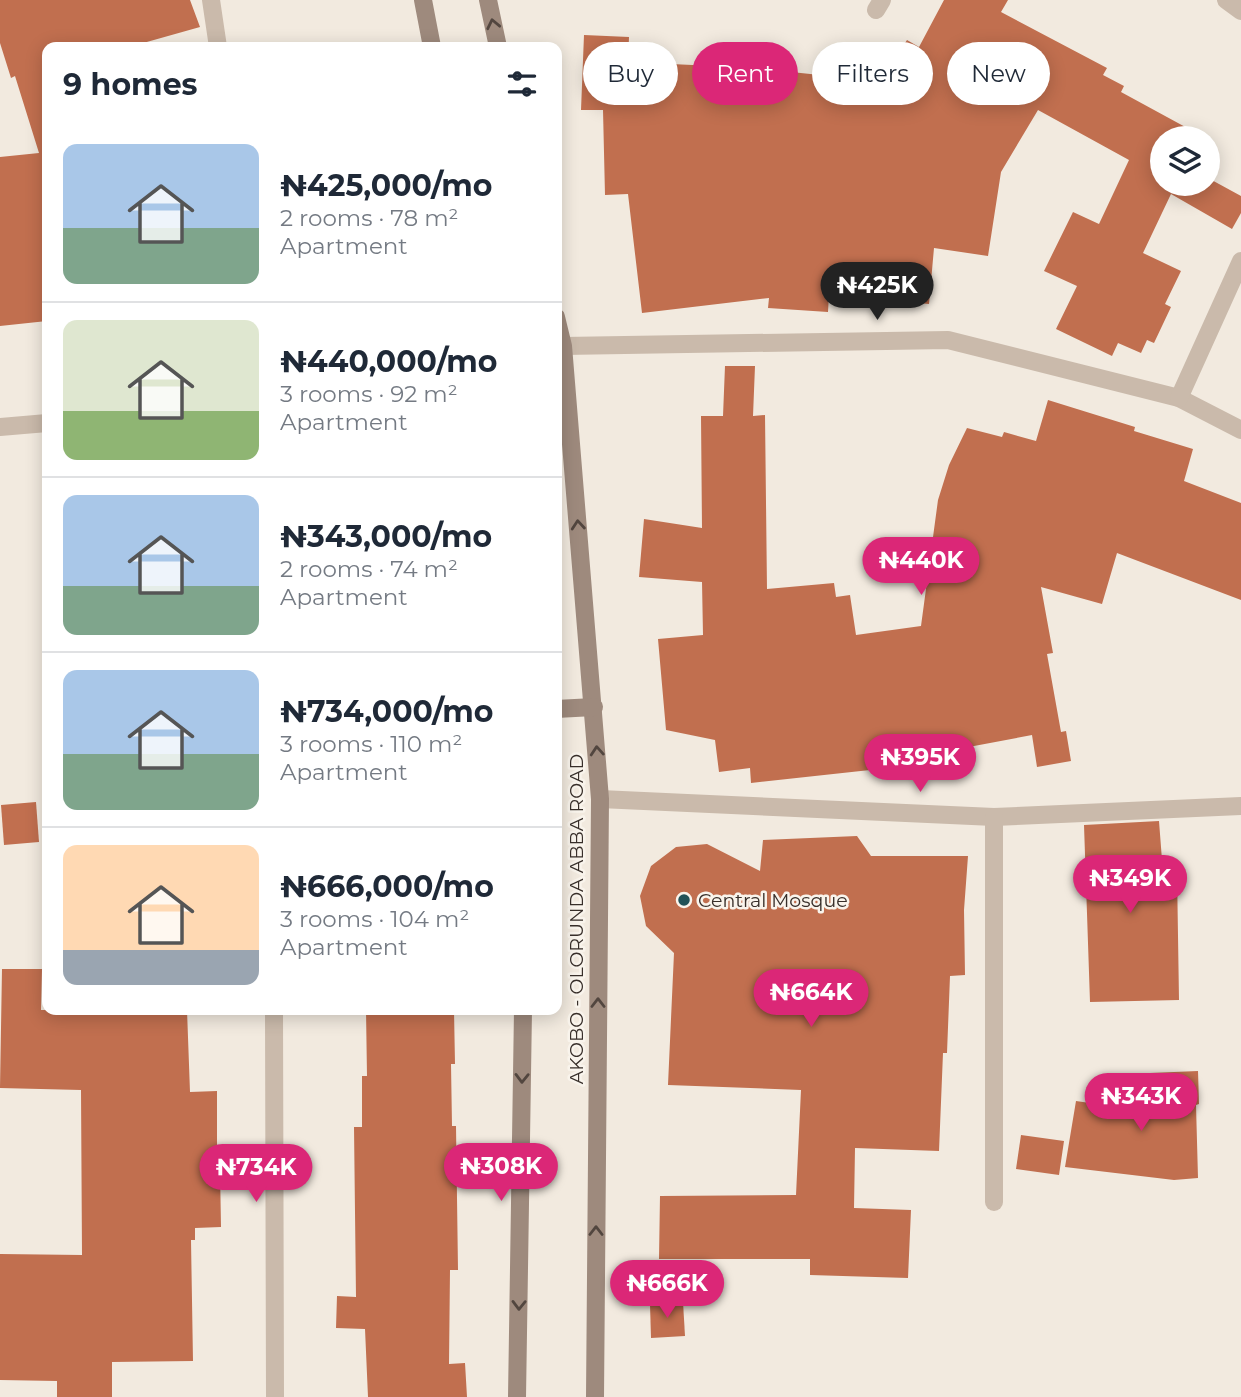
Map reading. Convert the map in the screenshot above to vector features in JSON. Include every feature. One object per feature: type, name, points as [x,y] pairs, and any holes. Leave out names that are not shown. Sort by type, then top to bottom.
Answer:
[{"type":"main road","points":[[424,0],[431,42]]},
{"type":"main road","points":[[488,0],[497,42]]},
{"type":"main road","name":"AKOBO - OLORUNDA ABBA ROAD","points":[[562,342],[600,799],[595,1397]]},
{"type":"main road","points":[[562,709],[594,707]]},
{"type":"main road","points":[[517,1397],[523,1015]]},
{"type":"street","points":[[211,0],[217,42]]},
{"type":"street","points":[[1226,0],[1241,11]]},
{"type":"street","points":[[1179,398],[1241,261]]},
{"type":"street","points":[[563,346],[948,340],[1179,398],[1241,430]]},
{"type":"street","points":[[0,427],[42,423]]},
{"type":"street","points":[[600,799],[994,817],[1241,806]]},
{"type":"street","points":[[994,817],[994,1202]]},
{"type":"street","points":[[274,1015],[275,1397]]},
{"type":"building","points":[[0,0],[190,0],[200,27],[147,42],[42,42],[42,322],[0,326],[0,157],[39,153],[15,76],[11,78],[0,43]]},
{"type":"building","points":[[944,0],[1008,0],[1001,12],[1107,68],[1103,75],[1124,86],[1121,92],[1183,126],[1150,126],[1150,196],[1170,196],[1143,253],[1181,271],[1165,304],[1171,307],[1154,343],[1147,340],[1141,353],[1118,343],[1112,356],[1056,329],[1077,286],[1044,271],[1073,212],[1099,224],[1129,160],[1038,110],[1001,172],[988,256],[934,248],[929,304],[829,295],[828,312],[768,308],[769,298],[642,313],[628,194],[605,195],[603,110],[581,110],[583,60],[583,105],[678,105],[678,64],[692,65],[692,105],[798,105],[798,73],[812,74],[812,105],[933,105],[933,42],[922,42]]},
{"type":"building","points":[[584,35],[629,37],[629,42],[584,42]]},
{"type":"building","points":[[1220,185],[1241,196],[1241,213],[1232,229],[1174,196],[1220,196]]},
{"type":"building","points":[[725,366],[755,366],[753,416],[765,415],[767,589],[834,583],[836,597],[850,595],[856,635],[921,626],[938,500],[949,465],[967,428],[1002,437],[1004,432],[1036,441],[1048,400],[1135,427],[1134,431],[1193,449],[1184,481],[1241,503],[1241,600],[1117,553],[1102,604],[1041,587],[1053,653],[1047,654],[1061,732],[1066,731],[1071,761],[1037,767],[1032,735],[958,749],[959,759],[870,770],[751,783],[750,768],[719,772],[715,740],[666,730],[658,639],[703,635],[702,582],[639,577],[644,519],[702,528],[701,416],[723,416]]},
{"type":"building","points":[[36,802],[39,842],[4,845],[1,805]]},
{"type":"building","points":[[1159,821],[1163,873],[1177,872],[1179,1000],[1090,1002],[1084,825]]},
{"type":"building","points":[[857,836],[871,856],[968,856],[964,910],[965,975],[950,976],[947,1053],[943,1053],[939,1151],[855,1148],[854,1208],[911,1210],[908,1278],[810,1275],[810,1259],[659,1259],[660,1196],[796,1195],[801,1090],[668,1085],[674,953],[646,926],[640,896],[651,866],[676,847],[707,844],[760,871],[763,840]]},
{"type":"building","points":[[2,969],[42,969],[42,1015],[187,1015],[190,1092],[217,1091],[217,1170],[220,1170],[221,1227],[195,1228],[195,1240],[191,1240],[193,1361],[112,1362],[112,1397],[57,1397],[57,1381],[0,1380],[0,1254],[82,1255],[81,1090],[0,1088]]},
{"type":"building","points":[[366,1015],[454,1015],[455,1064],[451,1064],[452,1126],[456,1126],[458,1270],[450,1270],[449,1364],[465,1363],[467,1397],[368,1397],[365,1329],[336,1328],[337,1296],[356,1297],[354,1127],[362,1127],[362,1076],[367,1076]]},
{"type":"building","points":[[1198,1071],[1198,1178],[1174,1180],[1065,1167],[1076,1101],[1152,1112],[1150,1073]]},
{"type":"building","points":[[1021,1135],[1064,1141],[1059,1175],[1016,1169]]},
{"type":"building","points":[[683,1302],[685,1336],[651,1338],[650,1304]]},
{"type":"place","name":"Central Mosque","points":[[684,900]]}]
